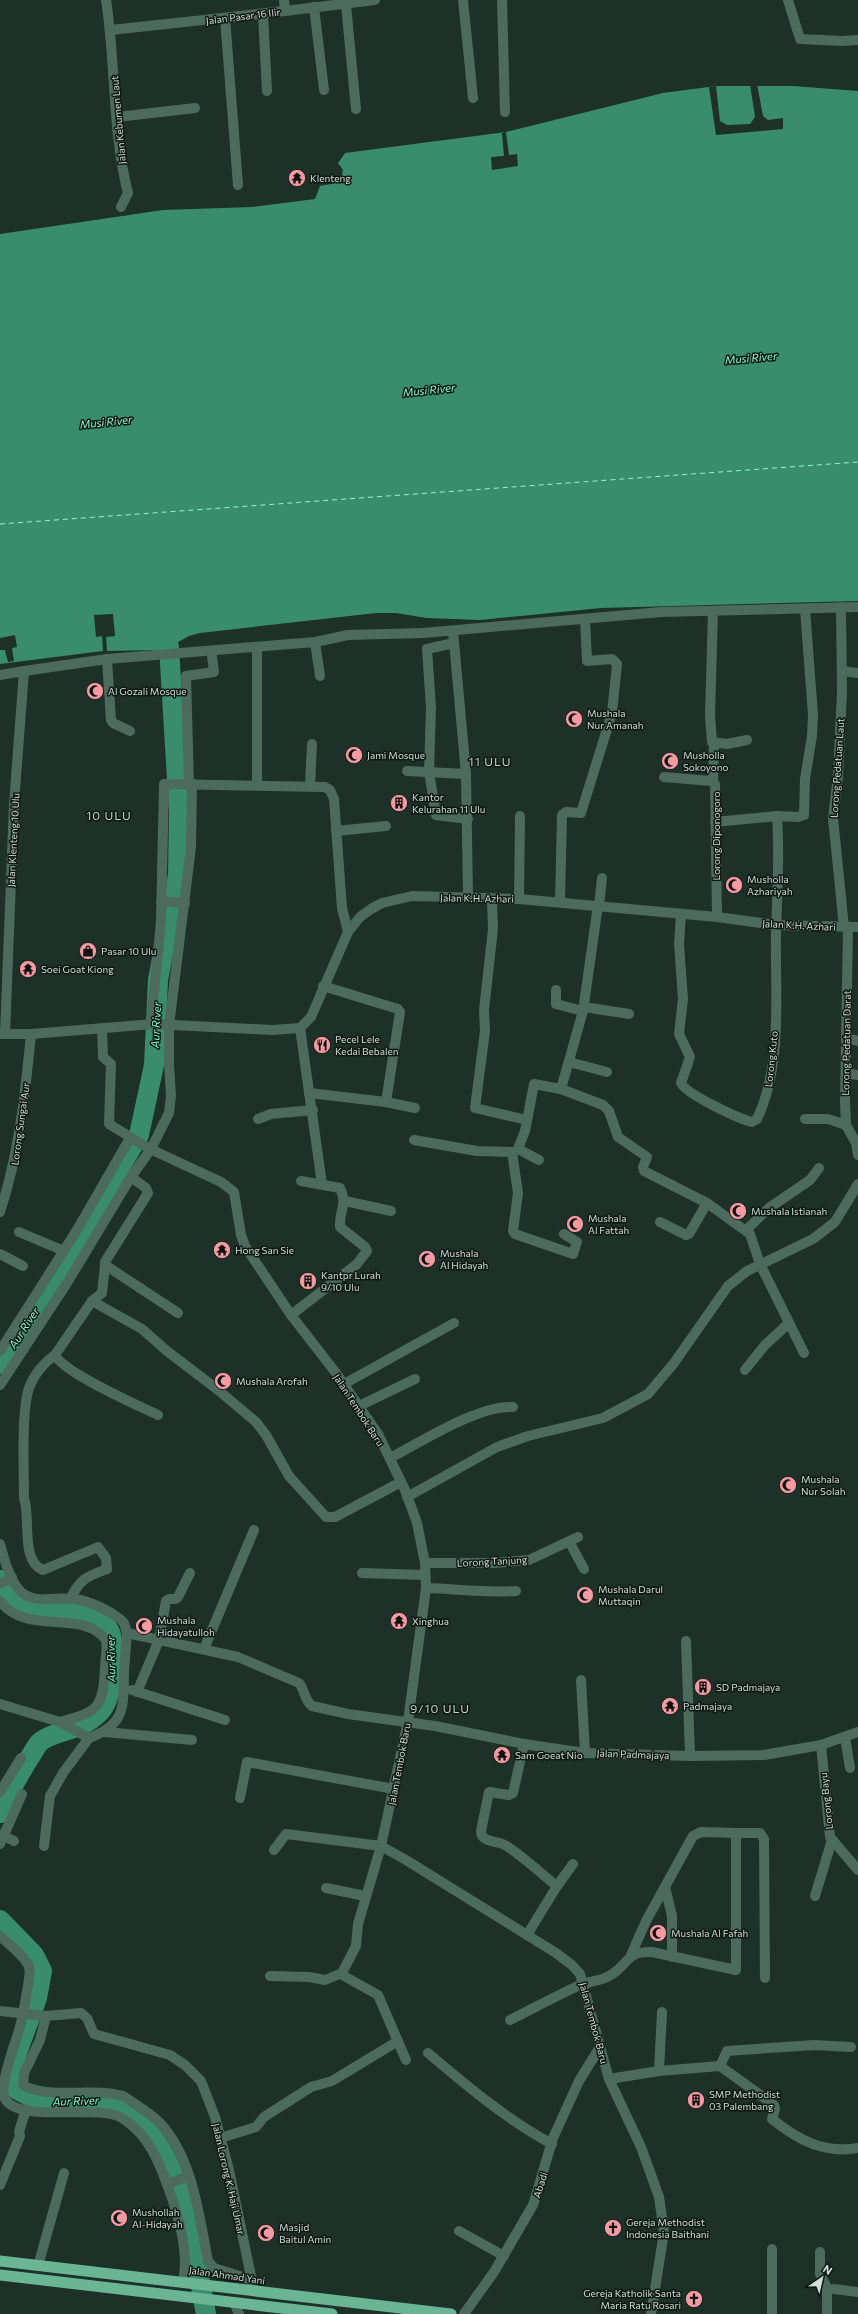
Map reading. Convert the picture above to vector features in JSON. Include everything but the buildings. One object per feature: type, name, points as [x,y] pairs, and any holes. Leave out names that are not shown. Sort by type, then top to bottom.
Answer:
[{"type":"highway","name":"Jalan Ahmad Yani","points":[[0,2261],[223,2285],[253,2285],[451,2314]]},
{"type":"highway","points":[[0,2275],[332,2314]]},
{"type":"street","name":"Jalan Kebumen Laut","points":[[106,0],[111,30],[121,165],[128,193],[121,207]]},
{"type":"street","points":[[284,0],[285,10]]},
{"type":"street","name":"Jalan Pasar 16 Ilir","points":[[111,30],[263,14],[285,10],[346,5],[375,0]]},
{"type":"street","points":[[463,0],[473,98]]},
{"type":"street","points":[[502,0],[505,112]]},
{"type":"street","points":[[788,0],[800,39],[842,41],[858,40]]},
{"type":"street","points":[[346,5],[356,109]]},
{"type":"street","points":[[314,7],[324,90]]},
{"type":"street","points":[[263,14],[267,91]]},
{"type":"street","points":[[225,18],[238,185]]},
{"type":"street","points":[[117,116],[195,108]]},
{"type":"street","name":"Lorong Pedatuan Laut","points":[[841,607],[842,671],[838,776],[833,818],[850,927]]},
{"type":"street","points":[[0,676],[24,671],[107,660],[315,642],[348,635],[453,631],[662,612],[713,612],[858,607]]},
{"type":"street","points":[[715,822],[777,816],[802,817],[804,810],[805,779],[812,736],[813,715],[805,609]]},
{"type":"street","points":[[713,612],[710,716],[711,739],[714,744],[713,781]]},
{"type":"street","points":[[560,902],[562,815],[566,812],[581,813],[613,706],[616,664],[612,659],[587,661],[585,619]]},
{"type":"street","points":[[453,631],[466,774],[468,819],[468,897]]},
{"type":"street","points":[[315,642],[320,676]]},
{"type":"street","points":[[454,643],[426,649],[432,708],[436,815],[468,819]]},
{"type":"street","points":[[257,651],[257,785]]},
{"type":"street","points":[[0,1385],[67,1283],[150,1148],[169,1113],[171,1103],[168,1026],[191,847],[186,676],[214,672],[212,656]]},
{"type":"street","points":[[107,660],[111,720],[113,723],[130,731]]},
{"type":"street","name":"Jalan Klenteng 10 Ulu","points":[[3,1034],[14,804],[24,671]]},
{"type":"street","points":[[842,671],[858,673]]},
{"type":"street","points":[[714,744],[747,740]]},
{"type":"street","points":[[310,786],[312,744]]},
{"type":"street","points":[[407,771],[466,774]]},
{"type":"street","name":"Lorong Diponogoro","points":[[664,777],[713,781],[715,784],[717,917]]},
{"type":"street","points":[[152,1024],[163,901],[162,786],[164,784],[188,783],[310,786],[325,787],[330,790],[334,799],[342,908],[348,932]]},
{"type":"street","points":[[519,899],[520,816]]},
{"type":"street","points":[[776,925],[780,856],[777,816]]},
{"type":"street","points":[[336,831],[386,826]]},
{"type":"street","points":[[561,1089],[584,1009],[602,878]]},
{"type":"street","name":"Jalan K.H. Azhari","points":[[300,1028],[310,1017],[348,932],[360,917],[382,903],[412,896],[448,899],[468,897],[492,900],[519,899],[560,902],[625,910],[717,917],[776,925],[850,927]]},
{"type":"street","points":[[492,900],[493,929],[484,1010],[485,1031],[475,1108],[527,1120]]},
{"type":"street","points":[[163,901],[183,903]]},
{"type":"street","name":"Lorong Kuto","points":[[681,914],[679,944],[683,999],[679,1034],[690,1056],[682,1086],[702,1099],[752,1122],[757,1119],[770,1085],[774,1033],[776,925]]},
{"type":"street","name":"Lorong Pedatuan Darat","points":[[850,927],[846,1038],[846,1125],[855,1139],[858,1155]]},
{"type":"street","points":[[323,986],[394,1007],[400,1012],[386,1102]]},
{"type":"street","points":[[556,990],[556,1004],[584,1009],[630,1014]]},
{"type":"street","points":[[847,1003],[858,1004]]},
{"type":"street","points":[[3,1034],[31,1034],[152,1024],[272,1030],[300,1028],[309,1093],[313,1110],[322,1184]]},
{"type":"street","points":[[102,1029],[103,1057],[111,1064],[109,1124],[131,1139],[150,1148]]},
{"type":"street","name":"Lorong Sungai Aur","points":[[0,1212],[16,1155],[24,1107],[31,1034]]},
{"type":"street","points":[[846,1038],[858,1041]]},
{"type":"street","points":[[569,1062],[607,1072]]},
{"type":"street","points":[[846,1072],[858,1075]]},
{"type":"street","points":[[564,1234],[577,1242],[573,1254],[514,1233],[518,1193],[515,1150],[527,1120],[534,1084],[561,1089],[607,1108],[618,1138],[647,1158],[643,1167],[644,1171],[707,1203],[746,1230],[754,1240],[761,1264],[804,1353]]},
{"type":"street","points":[[309,1093],[386,1102],[415,1108]]},
{"type":"street","points":[[258,1119],[270,1114],[313,1110]]},
{"type":"street","points":[[804,1119],[828,1119],[846,1125]]},
{"type":"street","points":[[0,1351],[64,1251],[131,1139]]},
{"type":"street","points":[[414,1140],[477,1151],[515,1150],[538,1160]]},
{"type":"street","name":"Jalan Tembok Baru","points":[[150,1148],[221,1182],[234,1192],[241,1235],[245,1246],[347,1382],[359,1406],[378,1434],[401,1482],[416,1523],[424,1563],[426,1588],[408,1722],[381,1846],[527,1935],[572,1965],[580,1974],[609,2079],[641,2147],[659,2197],[664,2232],[651,2314]]},
{"type":"street","points":[[746,1230],[769,1208],[810,1180],[819,1168]]},
{"type":"street","points":[[70,1599],[78,1584],[85,1577],[107,1570],[106,1558],[98,1547],[43,1570],[39,1569],[27,1547],[28,1508],[24,1498],[25,1415],[29,1387],[43,1364],[55,1355],[92,1301],[102,1293],[105,1262],[148,1193],[146,1188],[131,1177]]},
{"type":"street","points":[[294,1313],[367,1254],[365,1246],[340,1227],[340,1218],[345,1201],[340,1188],[300,1181]]},
{"type":"street","points":[[407,1497],[497,1447],[528,1436],[603,1418],[648,1394],[674,1363],[728,1286],[761,1264],[813,1239],[835,1222],[858,1184]]},
{"type":"street","points":[[345,1201],[391,1211]]},
{"type":"street","points":[[660,1222],[686,1235],[689,1234],[707,1203]]},
{"type":"street","points":[[19,1232],[64,1251]]},
{"type":"street","points":[[0,1254],[22,1266]]},
{"type":"street","points":[[105,1265],[178,1313]]},
{"type":"street","points":[[92,1301],[142,1329],[167,1352],[218,1390],[256,1422],[266,1435],[289,1476],[326,1518],[334,1516],[401,1482]]},
{"type":"street","points":[[745,1370],[765,1345],[789,1322]]},
{"type":"street","points":[[347,1382],[454,1323]]},
{"type":"street","points":[[55,1355],[58,1360],[85,1378],[158,1415]]},
{"type":"street","points":[[359,1406],[415,1379]]},
{"type":"street","points":[[390,1458],[459,1422],[485,1411],[513,1407]]},
{"type":"street","points":[[204,1649],[254,1530]]},
{"type":"street","name":"Lorong Tanjung","points":[[424,1563],[494,1563],[529,1560],[574,1540],[584,1569]]},
{"type":"street","points":[[0,1544],[7,1580],[17,1586],[26,1595],[34,1598],[70,1599],[83,1601],[114,1614],[124,1623],[127,1633],[123,1706],[117,1719],[105,1732]]},
{"type":"street","points":[[137,1692],[159,1640],[166,1602],[169,1598],[176,1599],[178,1597],[190,1573]]},
{"type":"street","points":[[362,1573],[425,1575]]},
{"type":"street","points":[[426,1588],[476,1589],[486,1593],[516,1591]]},
{"type":"street","points":[[0,1601],[16,1615],[35,1622],[82,1625],[97,1631],[106,1640],[104,1687],[102,1697],[95,1708],[87,1714],[62,1723]]},
{"type":"street","name":"Jalan Padmajaya","points":[[127,1633],[204,1649],[255,1663],[298,1683],[303,1688],[308,1703],[312,1706],[348,1714],[408,1722],[524,1744],[584,1753],[690,1756],[764,1755],[821,1745],[858,1732]]},
{"type":"street","points":[[686,1641],[690,1756]]},
{"type":"street","points":[[581,1680],[584,1753]]},
{"type":"street","points":[[125,1688],[225,1720]]},
{"type":"street","points":[[0,1704],[62,1723],[85,1736],[105,1732],[192,1740]]},
{"type":"street","points":[[44,1846],[50,1796],[85,1736]]},
{"type":"street","points":[[844,1737],[850,1768]]},
{"type":"street","points":[[524,1744],[513,1793],[509,1795],[489,1792],[481,1836],[484,1840],[504,1845],[557,1886]]},
{"type":"street","name":"Lorong Bayu","points":[[821,1745],[830,1837],[858,1870]]},
{"type":"street","points":[[0,1792],[21,1758]]},
{"type":"street","points":[[240,1798],[247,1762],[394,1789]]},
{"type":"street","points":[[14,1841],[1,1838],[22,1794]]},
{"type":"street","points":[[631,1955],[641,1952],[652,1952],[672,1958],[736,1970],[736,1833]]},
{"type":"street","points":[[510,2020],[584,1984],[608,1977],[620,1969],[631,1955],[646,1921],[696,1834],[760,1833],[764,1839],[765,1978]]},
{"type":"street","points":[[270,1976],[309,1977],[325,1980],[342,1973],[356,1946],[358,1924],[365,1896],[381,1846],[286,1834],[274,1850]]},
{"type":"street","points":[[816,1896],[832,1840]]},
{"type":"street","points":[[527,1935],[557,1886],[573,1864]]},
{"type":"street","points":[[665,1887],[672,1916],[672,1958]]},
{"type":"street","points":[[326,1888],[365,1896]]},
{"type":"street","points":[[0,1936],[28,1966],[30,1974],[24,2015],[7,2068],[3,2093],[7,2101],[26,2110],[47,2114],[105,2112],[121,2117],[134,2127],[150,2145],[170,2183],[184,2249],[184,2281]]},
{"type":"street","points":[[342,1973],[344,1976],[378,1995],[406,2060]]},
{"type":"street","points":[[0,2011],[24,2015],[44,2016],[40,2040],[24,2073],[23,2085],[50,2091],[101,2091],[123,2096],[159,2122],[177,2146],[187,2176],[208,2261],[214,2268],[253,2285]]},
{"type":"street","points":[[659,2071],[662,2012]]},
{"type":"street","name":"Jalan Lorong K. Haji Umar","points":[[44,2016],[81,2013],[85,2015],[94,2034],[155,2050],[170,2056],[185,2065],[200,2081],[220,2138],[229,2170],[253,2285]]},
{"type":"street","points":[[220,2138],[256,2127],[264,2117],[311,2087],[332,2081],[398,2041]]},
{"type":"street","points":[[720,2066],[727,2051],[814,2045],[851,2047]]},
{"type":"street","name":"Abadi","points":[[464,2314],[504,2256],[533,2205],[552,2144],[579,2081],[600,2047]]},
{"type":"street","points":[[428,2052],[473,2091],[520,2127],[552,2144]]},
{"type":"street","points":[[609,2079],[659,2071],[720,2066],[774,2105],[775,2109],[772,2118],[799,2138],[825,2149],[858,2148]]},
{"type":"street","points":[[0,2185],[20,2136],[19,2132],[26,2110]]},
{"type":"street","points":[[38,2266],[64,2173]]},
{"type":"street","points":[[170,2183],[187,2176]]},
{"type":"street","points":[[459,2231],[504,2256]]},
{"type":"street","points":[[772,2249],[772,2314]]},
{"type":"street","points":[[820,2252],[820,2274],[827,2288],[827,2314]]},
{"type":"street","points":[[834,2289],[858,2292]]},
{"type":"street","points":[[229,2301],[240,2314]]},
{"type":"water","name":"Musi River","points":[[716,86],[793,86],[858,91],[858,601],[601,608],[480,620],[427,618],[396,613],[376,613],[200,633],[189,636],[169,647],[160,650],[103,651],[0,664],[0,234],[163,210],[252,207],[315,199],[320,186],[336,183],[341,179],[343,170],[338,163],[345,153],[506,132],[663,93]]},
{"type":"pier","points":[[750,84],[757,84],[763,116],[768,120],[783,118],[783,129],[716,135],[709,87],[716,86],[720,121],[727,125],[750,124],[755,117]]},
{"type":"pier","points":[[506,132],[509,155],[517,154],[518,166],[492,170],[491,157],[504,156],[502,133]]},
{"type":"pier","points":[[113,614],[115,636],[106,637],[107,651],[103,651],[102,636],[96,637],[94,615]]},
{"type":"pier","points":[[15,635],[17,647],[12,648],[14,661],[8,662],[5,650],[0,650],[0,638]]},
{"type":"waterway","name":"Aur River","points":[[0,1364],[29,1323],[139,1135],[154,1065],[158,980],[178,875],[179,812],[169,647]]},
{"type":"waterway","name":"Aur River","points":[[0,1580],[11,1595],[24,1604],[38,1608],[83,1613],[96,1618],[110,1631],[113,1650],[110,1689],[104,1707],[90,1720],[50,1736],[40,1742],[17,1778],[0,1813]]},
{"type":"waterway","name":"Aur River","points":[[0,1920],[34,1955],[42,1971],[37,1998],[18,2050],[11,2078],[16,2089],[36,2100],[50,2103],[94,2098],[109,2101],[134,2117],[154,2138],[169,2164],[180,2194],[189,2225],[206,2314]]},
{"type":"ferry route","points":[[0,524],[858,462]]},
{"type":"place","name":"Klenteng","points":[[297,178]]},
{"type":"place","name":"Al Gozali Mosque","points":[[95,691]]},
{"type":"place","name":"Mushala Nur Amanah","points":[[574,719]]},
{"type":"place","name":"Jami Mosque","points":[[354,755]]},
{"type":"place","name":"Musholla Sokoyono","points":[[670,761]]},
{"type":"place","name":"Kantor Kelurahan 11 Ulu","points":[[399,803]]},
{"type":"place","name":"Musholla Azhariyah","points":[[734,885]]},
{"type":"place","name":"Pasar 10 Ulu","points":[[88,951]]},
{"type":"place","name":"Soei Goat Kiong","points":[[28,969]]},
{"type":"place","name":"Pecel Lele Kedai Bebalen","points":[[322,1045]]},
{"type":"place","name":"Mushala Istianah","points":[[738,1211]]},
{"type":"place","name":"Mushala Al Fattah","points":[[575,1224]]},
{"type":"place","name":"Hong San Sie","points":[[222,1250]]},
{"type":"place","name":"Mushala Al Hidayah","points":[[427,1259]]},
{"type":"place","name":"Kantpr Lurah 9/10 Ulu","points":[[308,1281]]},
{"type":"place","name":"Mushala Arofah","points":[[223,1381]]},
{"type":"place","name":"Mushala Nur Solah","points":[[788,1485]]},
{"type":"place","name":"Mushala Darul Muttaqin","points":[[585,1595]]},
{"type":"place","name":"Xinghua","points":[[399,1621]]},
{"type":"place","name":"Mushala Hidayatulloh","points":[[144,1626]]},
{"type":"place","name":"SD Padmajaya","points":[[703,1687]]},
{"type":"place","name":"Padmajaya","points":[[670,1706]]},
{"type":"place","name":"Sam Goeat Nio","points":[[502,1755]]},
{"type":"place","name":"Mushala Al Fafah","points":[[658,1933]]},
{"type":"place","name":"SMP Methodist 03 Palembang","points":[[696,2100]]},
{"type":"place","name":"Mushollah Al-Hidayah","points":[[119,2218]]},
{"type":"place","name":"Gereja Methodist Indonesia Baithani","points":[[613,2228]]},
{"type":"place","name":"Masjid Baitul Amin","points":[[266,2233]]},
{"type":"place","name":"Gereja Katholik Santa Maria Ratu Rosari","points":[[694,2299]]},
{"type":"district","name":"11 ULU","points":[[490,762]]},
{"type":"district","name":"10 ULU","points":[[109,816]]},
{"type":"district","name":"9/10 ULU","points":[[440,1709]]}]
